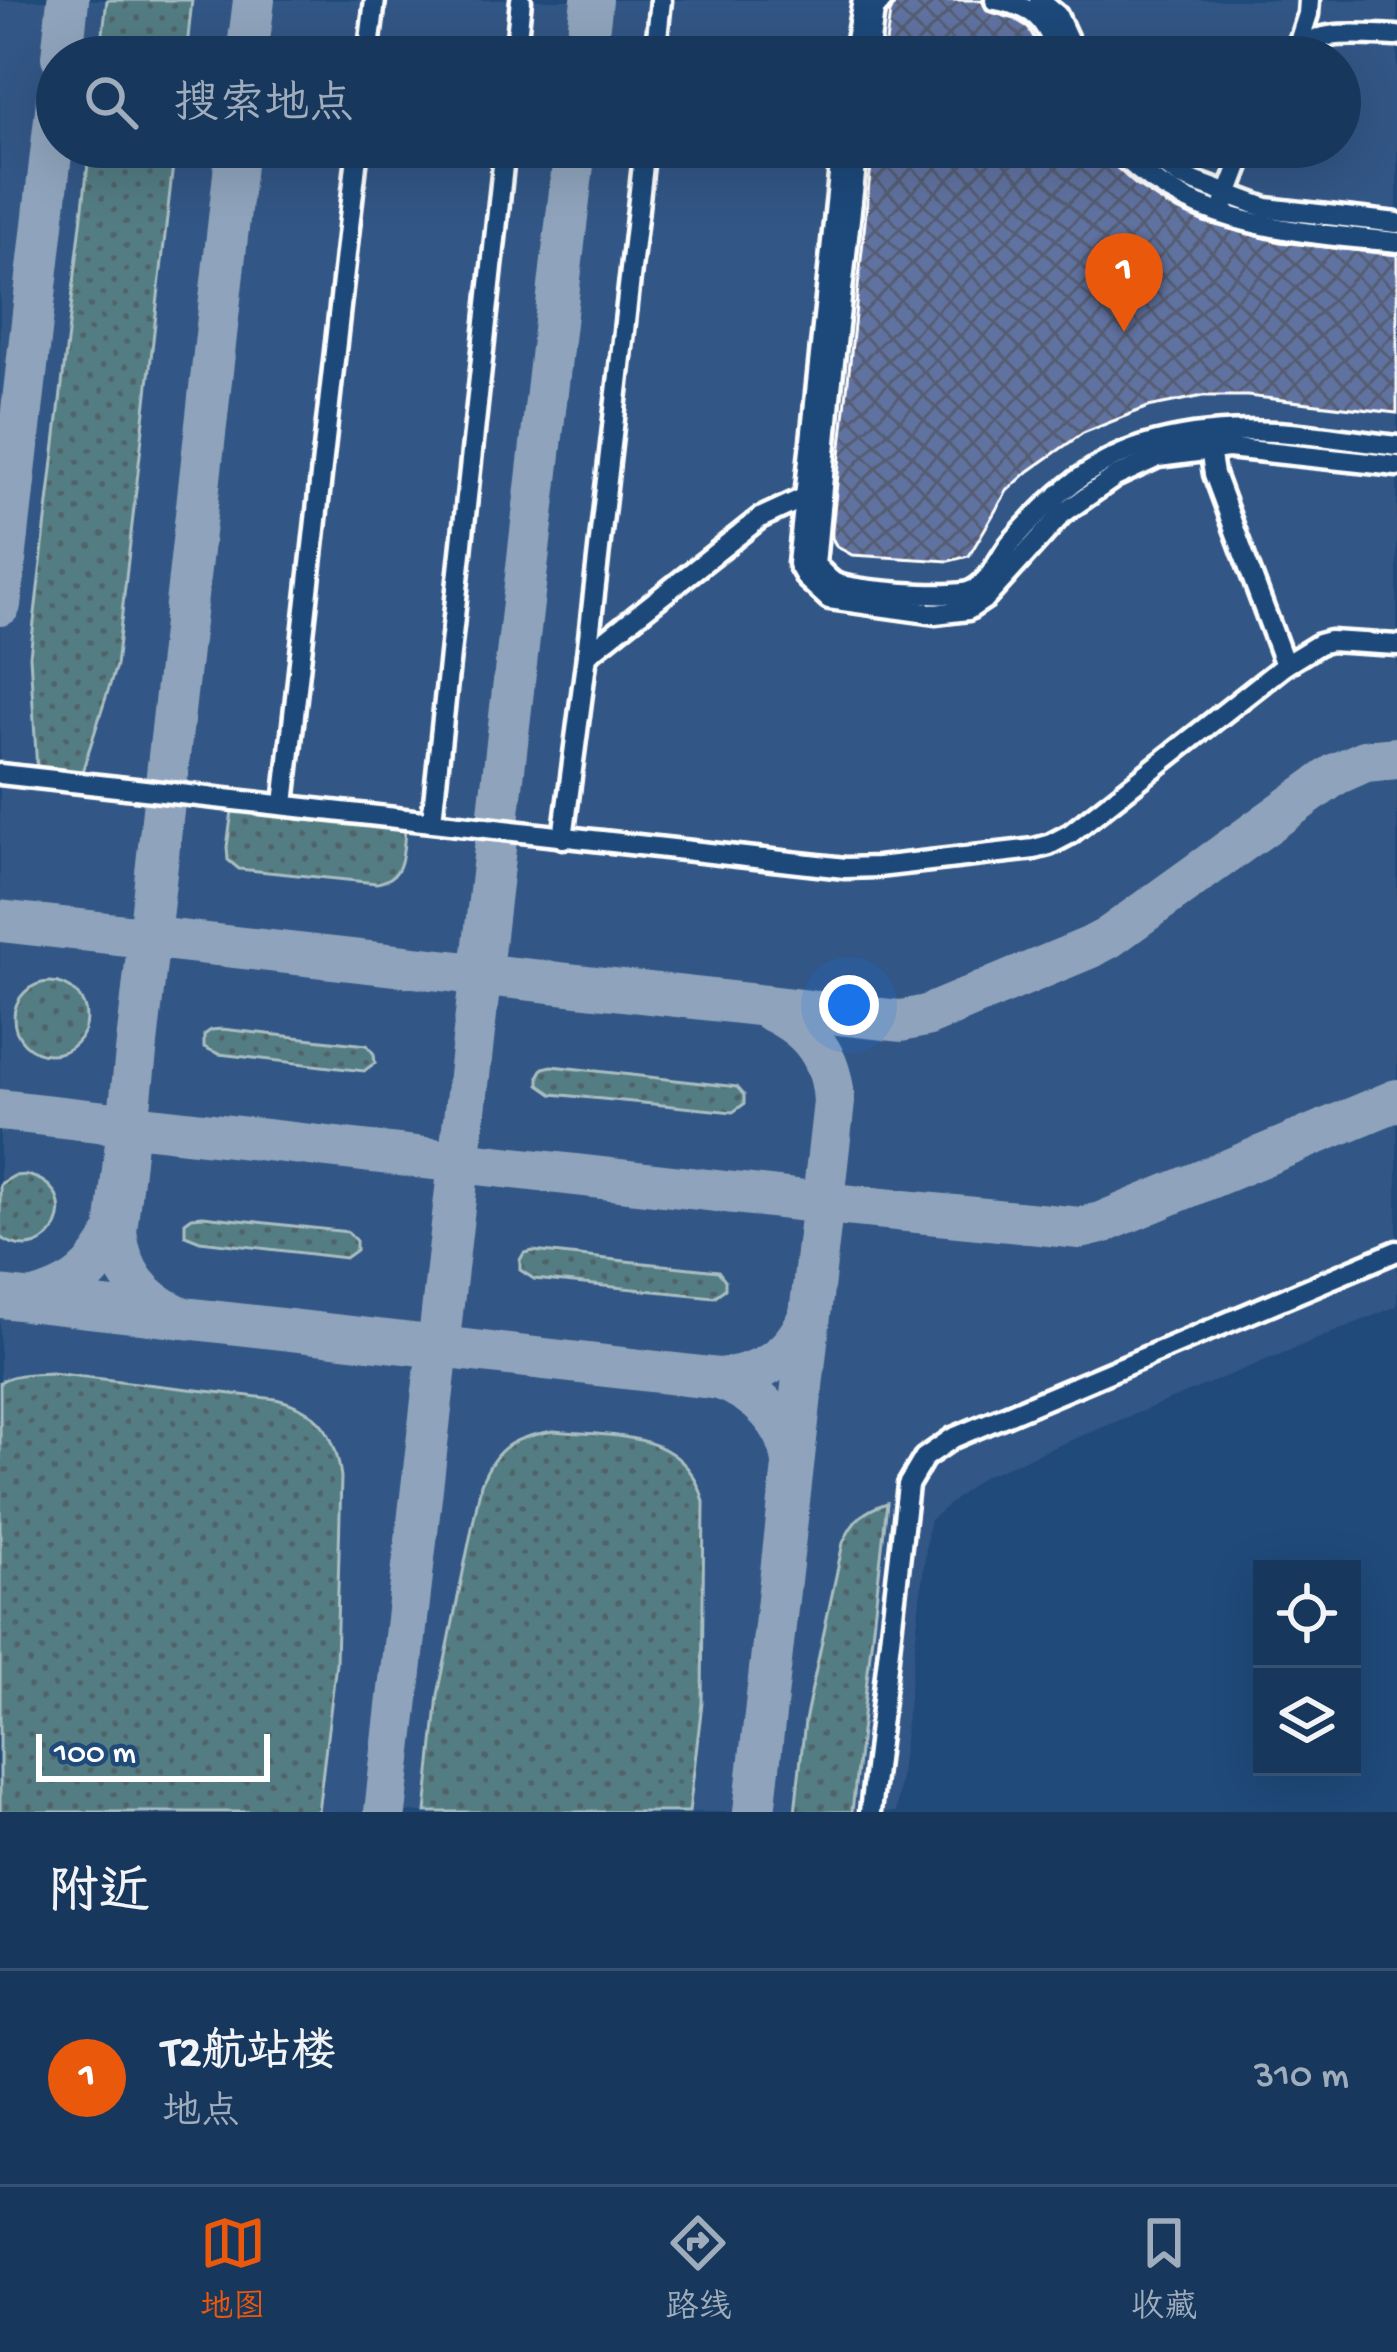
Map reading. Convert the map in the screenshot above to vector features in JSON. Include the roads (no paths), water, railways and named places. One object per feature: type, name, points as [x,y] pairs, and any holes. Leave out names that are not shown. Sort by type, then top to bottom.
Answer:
[{"type":"lane","points":[[371,36],[375,0]]},
{"type":"lane","points":[[517,36],[521,0]]},
{"type":"lane","points":[[857,36],[863,0]]},
{"type":"lane","points":[[871,36],[874,10],[883,0]]},
{"type":"lane","points":[[995,0],[1040,15],[1050,36]]},
{"type":"lane","points":[[1040,0],[1057,15],[1066,36]]},
{"type":"lane","points":[[1299,36],[1309,0]]},
{"type":"lane","points":[[659,36],[665,1]]},
{"type":"lane","points":[[1361,36],[1397,37]]},
{"type":"lane","points":[[284,804],[356,168]]},
{"type":"lane","points":[[432,820],[503,168]]},
{"type":"lane","points":[[562,838],[643,168]]},
{"type":"lane","points":[[813,495],[840,168]]},
{"type":"lane","points":[[855,168],[813,495],[798,564],[829,599],[935,614],[968,610],[986,598],[1062,514],[1115,477],[1209,441],[1255,429],[1397,446]]},
{"type":"lane","points":[[1136,168],[1184,200],[1220,215],[1283,231],[1397,242]]},
{"type":"lane","points":[[1170,168],[1266,208],[1397,223]]},
{"type":"lane","points":[[1220,215],[1238,168]]},
{"type":"lane","points":[[1209,441],[1228,448],[1397,466]]},
{"type":"lane","points":[[1209,441],[1214,474],[1285,664]]},
{"type":"lane","points":[[587,655],[760,518],[813,495]]},
{"type":"lane","points":[[0,774],[844,868],[878,867],[1049,845],[1285,664],[1330,640],[1397,645]]},
{"type":"lane","points":[[870,1812],[908,1485],[924,1458],[953,1438],[1397,1251]]},
{"type":"place","name":"T2航站楼","points":[[1124,332]]}]
